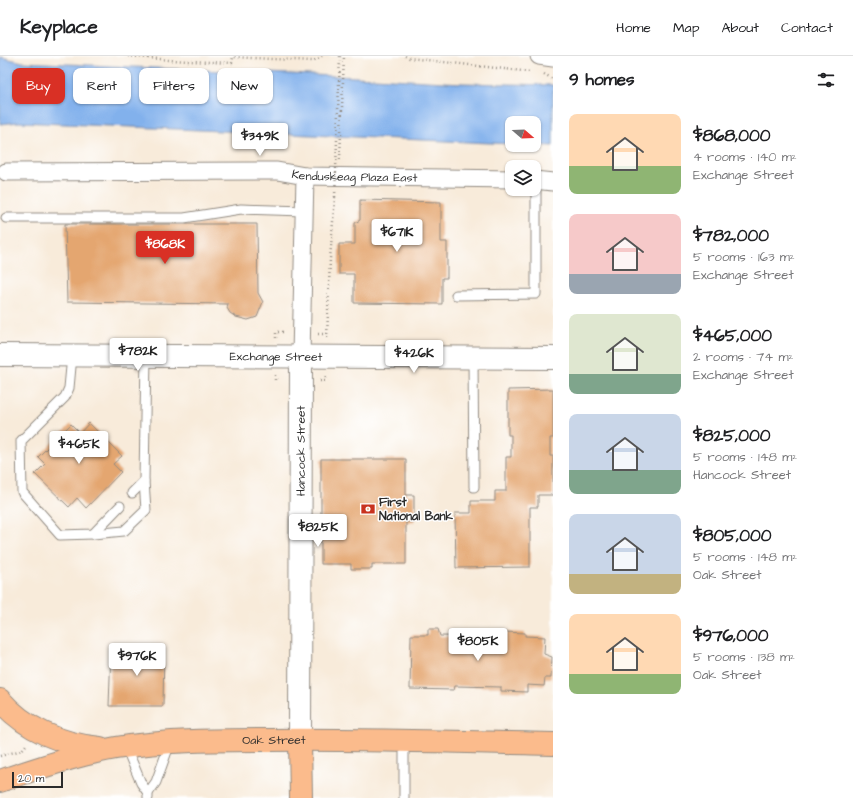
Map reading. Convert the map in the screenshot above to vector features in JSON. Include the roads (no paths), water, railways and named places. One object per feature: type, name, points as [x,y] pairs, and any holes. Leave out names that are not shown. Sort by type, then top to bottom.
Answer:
[{"type":"main road","points":[[0,700],[24,723],[46,735],[79,745],[102,748],[120,748]]},
{"type":"main road","name":"Oak Street","points":[[0,781],[51,764],[120,748],[170,742],[300,740],[553,744]]},
{"type":"main road","name":"Hancock Street","points":[[300,740],[301,798]]},
{"type":"street","points":[[537,64],[553,58]]},
{"type":"street","name":"Kenduskeag Plaza East","points":[[6,172],[277,171],[304,176],[505,179]]},
{"type":"street","name":"Hancock Street","points":[[300,740],[301,356],[304,176]]},
{"type":"street","points":[[541,181],[553,182]]},
{"type":"street","name":"Exchange Street","points":[[0,355],[553,358]]},
{"type":"lane","points":[[456,295],[536,294],[535,196]]},
{"type":"lane","points":[[6,218],[184,218],[241,209],[304,212]]},
{"type":"lane","points":[[72,356],[69,388],[64,397],[21,440],[22,492],[60,536],[124,531],[146,510],[144,481],[146,355]]},
{"type":"lane","points":[[474,357],[474,487]]},
{"type":"lane","points":[[132,493],[144,481]]},
{"type":"lane","points":[[93,534],[120,506]]},
{"type":"lane","points":[[404,741],[404,798]]},
{"type":"lane","points":[[120,748],[148,795],[156,782],[170,742]]},
{"type":"water","points":[[0,57],[23,62],[156,68],[139,68],[139,104],[209,104],[209,70],[217,71],[217,104],[273,104],[273,73],[462,83],[553,85],[553,146],[541,145],[541,116],[505,116],[505,144],[19,122],[0,124]]},
{"type":"place","name":"First National Bank","points":[[368,509]]}]
